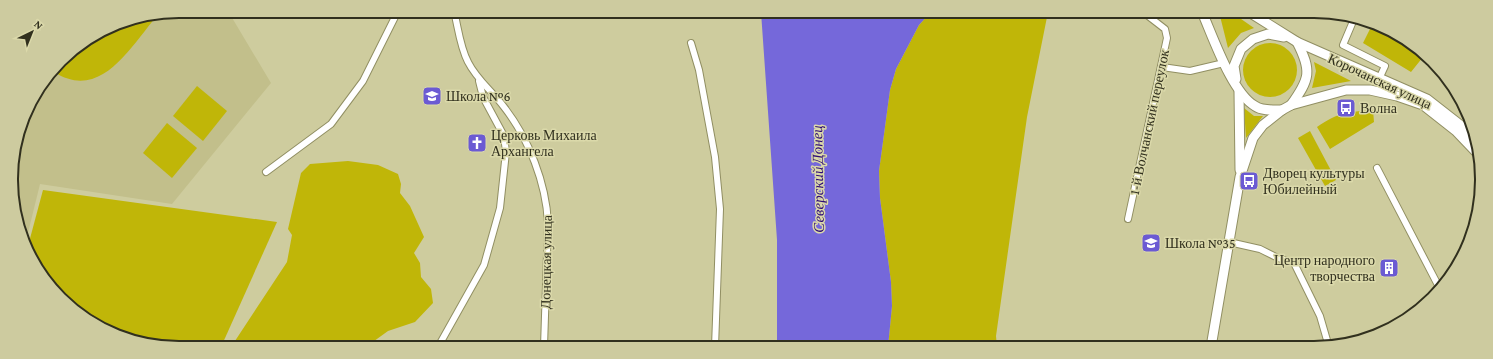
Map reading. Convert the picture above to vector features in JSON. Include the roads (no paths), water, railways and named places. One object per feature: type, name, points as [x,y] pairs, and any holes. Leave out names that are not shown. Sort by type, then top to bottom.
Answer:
[{"type":"main road","points":[[1205,18],[1224,63],[1238,89],[1256,107],[1271,110],[1282,110]]},
{"type":"main road","points":[[1212,341],[1240,177],[1253,138],[1262,125],[1291,105],[1302,90],[1307,78],[1308,67],[1297,42],[1258,18]]},
{"type":"main road","points":[[1224,63],[1253,39],[1268,34],[1288,37]]},
{"type":"main road","name":"Корочанская улица","points":[[1297,42],[1428,99],[1467,132]]},
{"type":"main road","points":[[1240,177],[1238,89],[1234,66],[1241,49]]},
{"type":"main road","name":"Корочанская улица","points":[[1291,105],[1346,90],[1370,90],[1397,96],[1423,105],[1456,131],[1472,148]]},
{"type":"street","points":[[266,172],[331,124],[363,81],[394,18]]},
{"type":"street","name":"Донецкая улица","points":[[456,18],[467,60],[479,80],[504,107],[520,132],[536,167],[547,204],[548,223],[544,341]]},
{"type":"street","name":"1-й Волчанский переулок","points":[[1128,219],[1162,67],[1167,38],[1165,29],[1151,18]]},
{"type":"street","points":[[1352,23],[1343,45],[1385,66],[1379,78]]},
{"type":"street","points":[[691,43],[699,70],[715,158],[720,209],[715,341]]},
{"type":"street","points":[[1162,67],[1190,71],[1224,63]]},
{"type":"street","points":[[441,341],[484,265],[500,208],[506,152],[504,136],[483,97],[479,80]]},
{"type":"street","points":[[1377,168],[1437,284]]},
{"type":"street","points":[[1229,242],[1260,249],[1278,258],[1294,263],[1320,316],[1327,341]]},
{"type":"water","name":"Северский Донец","points":[[761,18],[925,18],[919,25],[896,69],[890,90],[879,171],[880,198],[891,282],[892,306],[889,341],[777,341],[777,240]]},
{"type":"place","name":"Школа №6","points":[[432,96]]},
{"type":"place","name":"Волна","points":[[1346,108]]},
{"type":"place","name":"Церковь Михаила Архангела","points":[[477,143]]},
{"type":"place","name":"Дворец культуры Юбилейный","points":[[1249,181]]},
{"type":"place","name":"Школа №35","points":[[1151,243]]},
{"type":"place","name":"Центр народного творчества","points":[[1389,268]]}]
